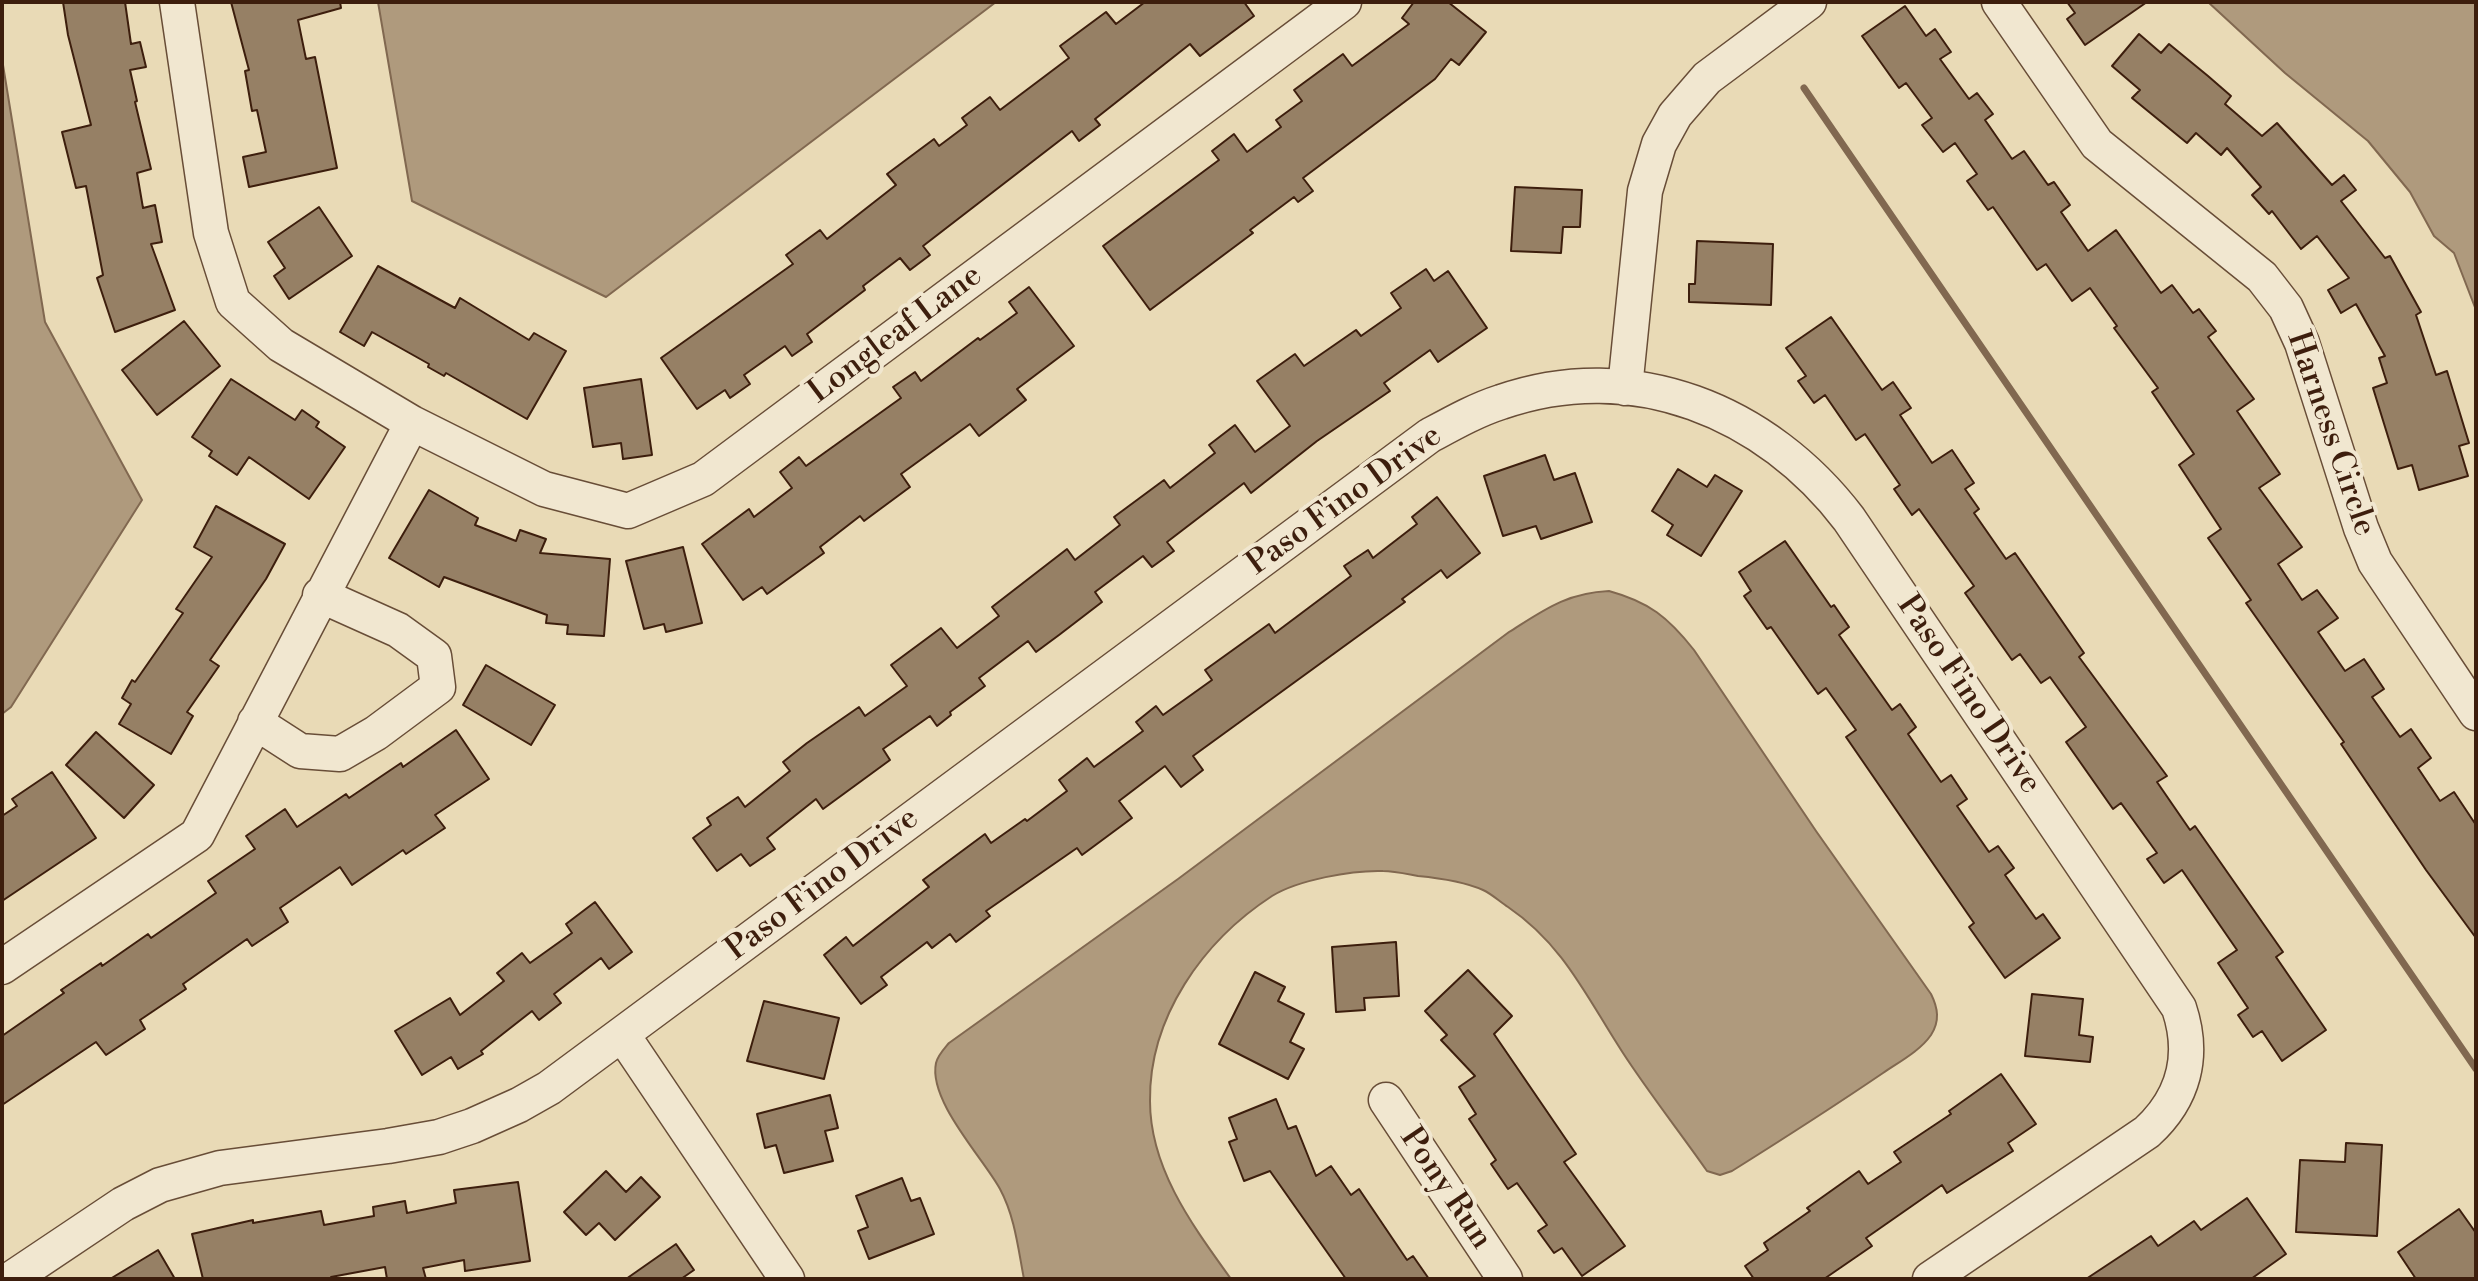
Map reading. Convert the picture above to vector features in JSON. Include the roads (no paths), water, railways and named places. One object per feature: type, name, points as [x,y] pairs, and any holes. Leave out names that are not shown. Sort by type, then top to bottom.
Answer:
[{"type":"street","name":"Longleaf Lane","points":[[177,2],[211,233],[233,302],[281,345],[412,423],[544,489],[628,511],[703,479],[1344,2]]},
{"type":"street","points":[[1625,388],[1645,191],[1659,144],[1675,115],[1707,78],[1809,2]]},
{"type":"street","name":"Harness Circle","points":[[1999,2],[2097,144],[2262,277],[2286,308],[2302,343],[2361,528],[2375,562],[2476,713]]},
{"type":"street","name":"Paso Fino Drive","points":[[11,1279],[123,1204],[160,1185],[220,1168],[439,1137],[472,1126],[549,1088],[1429,436],[1465,416],[1503,401],[1543,391],[1584,386],[1666,394],[1705,406],[1742,423],[1809,472],[1836,503],[2170,992],[2185,1025],[2187,1061],[2184,1079],[2160,1120],[2147,1132],[1930,1279]]},
{"type":"street","points":[[2,967],[197,835],[412,423]]},
{"type":"street","points":[[255,722],[300,751],[340,754],[376,733],[438,687],[434,656],[398,630],[320,595]]},
{"type":"street","points":[[622,1034],[787,1279]]},
{"type":"street","name":"Pony Run","points":[[1386,1100],[1505,1279]]},
{"type":"waterway","points":[[1804,88],[2476,1069]]}]
